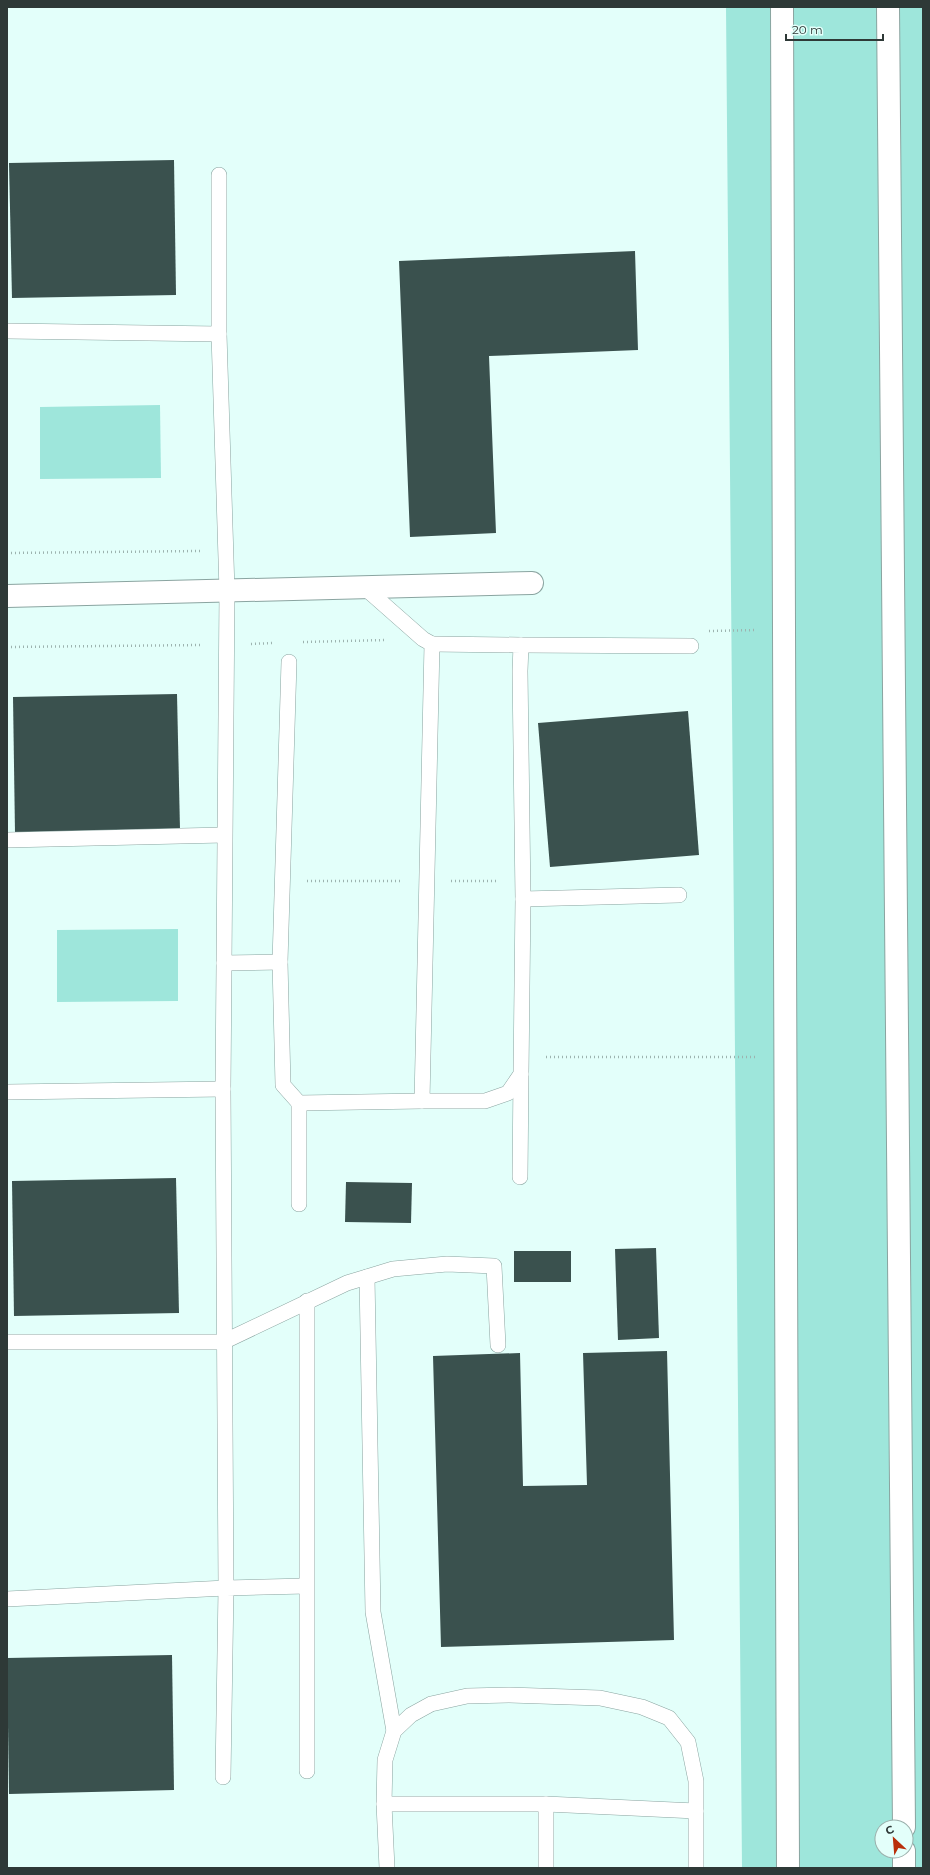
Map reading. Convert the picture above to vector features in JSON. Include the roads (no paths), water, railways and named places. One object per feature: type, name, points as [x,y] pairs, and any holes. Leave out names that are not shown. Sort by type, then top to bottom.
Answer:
[{"type":"street","points":[[782,7],[788,1868]]},
{"type":"street","points":[[888,7],[904,1819]]},
{"type":"street","points":[[7,596],[532,583]]},
{"type":"lane","points":[[219,175],[219,334],[227,590],[223,1089],[223,1342],[226,1588],[223,1777]]},
{"type":"lane","points":[[7,331],[219,334]]},
{"type":"lane","points":[[364,587],[422,639],[432,644],[690,646]]},
{"type":"lane","points":[[422,1101],[432,644]]},
{"type":"lane","points":[[520,1177],[523,898],[520,671],[521,645]]},
{"type":"lane","points":[[289,662],[280,962],[283,1085],[299,1103],[298,1204]]},
{"type":"lane","points":[[7,840],[224,835]]},
{"type":"lane","points":[[523,898],[679,894]]},
{"type":"lane","points":[[224,963],[280,962]]},
{"type":"lane","points":[[299,1103],[485,1101],[508,1093],[521,1074]]},
{"type":"lane","points":[[7,1092],[223,1089]]},
{"type":"lane","points":[[7,1342],[223,1342],[347,1283],[393,1269],[447,1264],[494,1266],[498,1345]]},
{"type":"lane","points":[[367,1277],[373,1612],[394,1731],[385,1760],[384,1804],[387,1868]]},
{"type":"lane","points":[[307,1301],[307,1771]]},
{"type":"lane","points":[[7,1599],[226,1588],[306,1586]]},
{"type":"lane","points":[[394,1731],[411,1715],[431,1704],[468,1696],[600,1698],[642,1707],[669,1718],[688,1742],[696,1781],[696,1868]]},
{"type":"lane","points":[[384,1804],[546,1804],[696,1811]]},
{"type":"lane","points":[[546,1804],[546,1868]]}]
